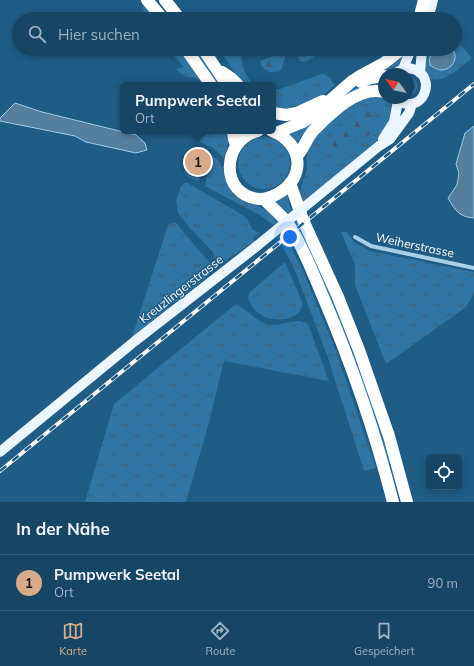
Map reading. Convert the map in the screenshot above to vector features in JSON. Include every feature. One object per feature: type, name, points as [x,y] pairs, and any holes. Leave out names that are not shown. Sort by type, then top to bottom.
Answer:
[{"type":"highway","points":[[147,0],[157,12]]},
{"type":"highway","points":[[165,0],[174,12]]},
{"type":"highway","points":[[422,12],[426,0]]},
{"type":"highway","points":[[191,56],[209,82]]},
{"type":"highway","points":[[208,56],[225,82]]},
{"type":"highway","points":[[276,131],[303,122],[320,110],[331,99],[360,76],[384,63],[393,56]]},
{"type":"highway","points":[[218,69],[235,82]]},
{"type":"highway","points":[[345,88],[370,78],[378,77]]},
{"type":"highway","points":[[297,156],[302,151],[308,136],[349,100],[365,91],[378,91]]},
{"type":"highway","points":[[276,113],[286,115],[296,113],[320,102],[331,99]]},
{"type":"highway","points":[[250,134],[236,145],[231,155],[229,167],[236,187],[246,195],[253,198],[264,199],[280,193],[290,183],[296,172],[297,156],[290,143],[284,136],[276,133]]},
{"type":"highway","points":[[233,134],[236,145]]},
{"type":"highway","points":[[290,183],[303,220],[338,297],[364,364],[388,436],[407,502]]},
{"type":"highway","points":[[264,199],[282,215],[290,226],[319,286],[340,337],[363,402],[393,502]]},
{"type":"main road","points":[[423,12],[426,0]]},
{"type":"main road","points":[[430,12],[433,0]]},
{"type":"main road","points":[[401,68],[408,56]]},
{"type":"main road","points":[[420,73],[421,56]]},
{"type":"main road","points":[[414,70],[420,73],[425,81],[426,90],[422,98],[414,103]]},
{"type":"main road","name":"Kreuzlingerstrasse","points":[[378,146],[394,122],[396,104]]},
{"type":"main road","name":"Kreuzlingerstrasse","points":[[0,452],[135,341],[257,246],[378,146],[390,138],[399,129],[409,113],[412,104]]},
{"type":"street","name":"Weiherstrasse","points":[[355,237],[371,246],[474,268]]},
{"type":"green space","points":[[143,3],[150,12],[144,12]]},
{"type":"green space","points":[[462,46],[472,58],[454,72],[440,79],[433,79],[428,76],[425,66],[425,56],[462,56]]},
{"type":"green space","points":[[174,56],[184,56],[199,79],[181,74],[176,69],[184,67]]},
{"type":"green space","points":[[196,56],[201,56],[218,82],[214,82]]},
{"type":"green space","points":[[224,56],[241,56],[242,64],[248,78],[252,82],[241,82]]},
{"type":"green space","points":[[274,56],[286,56],[280,71],[267,71],[260,61]]},
{"type":"green space","points":[[314,56],[308,61],[302,62],[298,57]]},
{"type":"green space","points":[[397,56],[403,56],[398,66],[394,68],[383,68]]},
{"type":"green space","points":[[322,74],[327,75],[335,85],[320,98],[302,108],[276,110],[276,90]]},
{"type":"green space","points":[[414,79],[418,86],[414,93]]},
{"type":"green space","points":[[378,82],[378,87],[370,86],[359,89],[307,129],[299,140],[297,146],[287,135],[301,130],[349,91]]},
{"type":"green space","points":[[373,95],[378,96],[378,104],[392,104],[394,110],[393,116],[383,134],[375,143],[302,203],[300,196],[301,187],[307,169],[306,160],[314,138],[353,102]]},
{"type":"green space","points":[[367,109],[376,119],[370,134],[342,153],[334,149],[331,138],[337,129],[359,110]]},
{"type":"green space","points":[[203,134],[230,134],[224,158],[213,148],[198,141],[196,135],[202,137]]},
{"type":"green space","points":[[264,137],[278,141],[286,149],[290,163],[286,177],[278,185],[264,189],[250,185],[242,177],[238,163],[242,149],[250,141]]},
{"type":"green space","points":[[192,148],[208,153],[217,159],[229,183],[249,201],[271,213],[278,221],[303,271],[336,351],[376,468],[364,471],[327,355],[296,273],[272,224],[263,217],[205,186],[211,159],[192,155],[188,171],[200,177],[199,180],[196,181],[186,176],[184,172]]},
{"type":"green space","points":[[186,182],[246,217],[252,229],[260,233],[253,239],[255,241],[225,261],[218,261],[213,252],[178,213],[176,201],[181,186]]},
{"type":"green space","points":[[287,193],[290,207],[329,286],[374,405],[391,462],[387,463],[289,215],[274,200]]},
{"type":"green space","points":[[174,222],[210,263],[208,276],[132,337],[168,225]]},
{"type":"green space","points":[[341,232],[347,232],[354,242],[370,251],[474,272],[474,294],[466,307],[386,364],[355,285],[355,265]]},
{"type":"green space","points":[[285,262],[302,302],[302,307],[300,311],[292,317],[281,319],[268,318],[255,310],[250,304],[248,298],[250,292]]},
{"type":"green space","points":[[237,305],[267,324],[275,325],[298,321],[308,324],[329,381],[224,361],[210,419],[186,502],[85,502],[114,404],[232,307]]},
{"type":"shaded area","points":[[455,56],[455,58],[451,66],[445,70],[442,70],[430,65],[430,57]]},
{"type":"shaded area","points":[[15,103],[42,112],[120,131],[120,134],[136,135],[145,143],[147,150],[136,153],[86,142],[75,136],[0,121],[0,118]]},
{"type":"shaded area","points":[[474,126],[474,218],[465,216],[458,212],[448,198],[457,185],[459,173],[456,164],[465,133]]},
{"type":"railway","points":[[0,471],[474,84]]},
{"type":"place","name":"Pumpwerk Seetal","points":[[198,162]]}]
